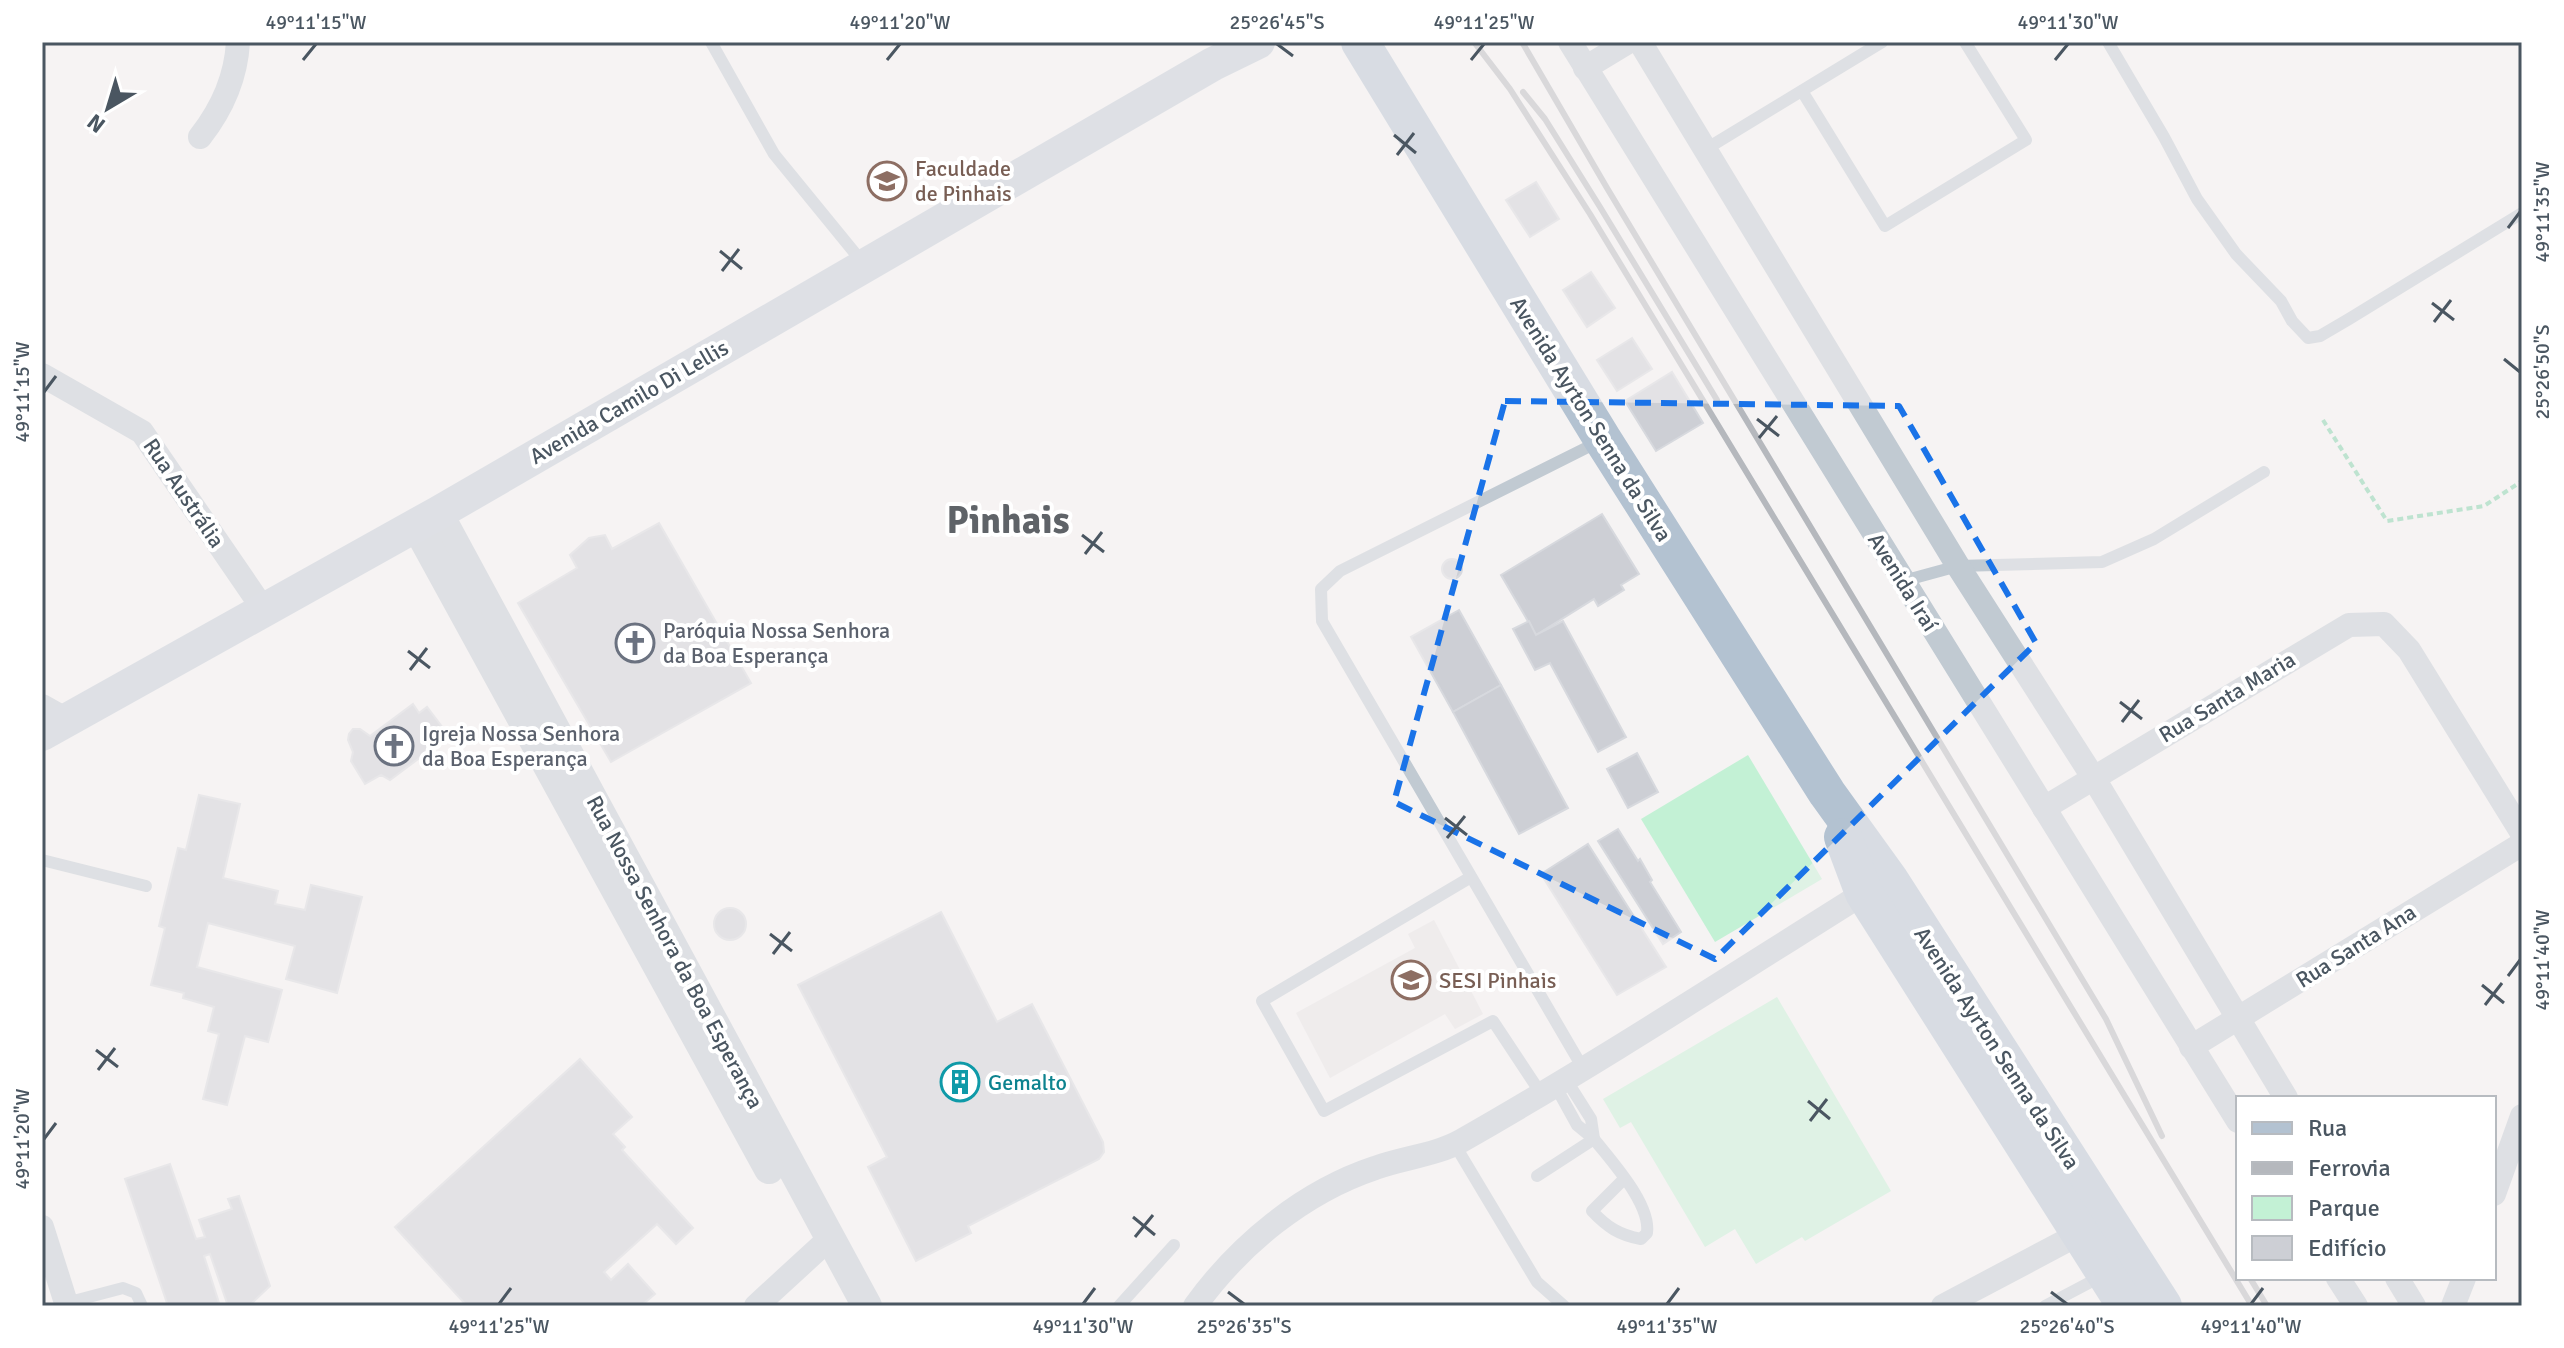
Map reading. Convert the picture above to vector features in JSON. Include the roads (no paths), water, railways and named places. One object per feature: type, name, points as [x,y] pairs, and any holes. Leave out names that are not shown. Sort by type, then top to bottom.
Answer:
[{"type":"main road","name":"Avenida Camilo Di Lellis","points":[[50,720],[264,610],[427,519],[1224,53],[1258,42]]},
{"type":"main road","name":"Avenida Ayrton Senna da Silva","points":[[1360,42],[1603,440],[1827,793],[1889,879],[2128,1288]]},
{"type":"main road","name":"Avenida Ayrton Senna da Silva","points":[[1827,793],[1864,893],[2079,1234],[2128,1288]]},
{"type":"street","points":[[200,137],[217,116],[236,66],[238,42]]},
{"type":"street","name":"Avenida Iraí","points":[[1570,42],[2236,1118]]},
{"type":"street","points":[[1585,68],[1628,42]]},
{"type":"street","points":[[1640,42],[1958,566],[2093,777],[2285,1096]]},
{"type":"street","name":"Rua Austrália","points":[[42,375],[142,432],[264,610]]},
{"type":"street","name":"Rua Nossa Senhora da Boa Esperança","points":[[427,519],[822,1245],[867,1306]]},
{"type":"street","name":"Rua Santa Maria","points":[[2044,808],[2349,625],[2384,624],[2409,650],[2522,833]]},
{"type":"street","name":"Rua Santa Ana","points":[[2191,1047],[2522,844]]},
{"type":"street","points":[[1195,1306],[1244,1248],[1326,1189],[1373,1168],[1455,1145],[1562,1083],[1864,893]]},
{"type":"street","points":[[2496,1188],[2522,1116]]},
{"type":"street","points":[[42,1227],[66,1304]]},
{"type":"street","points":[[1943,1306],[2079,1234]]},
{"type":"street","points":[[756,1306],[822,1245]]},
{"type":"street","name":"Rua Nossa Senhora da Boa Esperança","points":[[822,1245],[843,1306]]},
{"type":"street","points":[[2339,1280],[2356,1306]]},
{"type":"street","points":[[2398,1280],[2414,1306]]},
{"type":"street","points":[[2453,1306],[2463,1280]]},
{"type":"lane","points":[[711,42],[774,154],[864,266]]},
{"type":"lane","points":[[1706,149],[1882,42]]},
{"type":"lane","points":[[1802,91],[1885,226],[2026,140],[1965,42]]},
{"type":"lane","points":[[2108,42],[2197,199],[2236,254],[2281,301],[2292,321],[2308,338],[2320,336],[2522,213]]},
{"type":"lane","points":[[1562,1083],[1471,877],[1322,621],[1321,589],[1340,571],[1603,440]]},
{"type":"lane","points":[[1903,581],[1958,566],[2102,562],[2154,539],[2264,472]]},
{"type":"lane","points":[[42,860],[146,886]]},
{"type":"lane","points":[[1471,877],[1262,1001],[1324,1111],[1493,1021],[1562,1083],[1591,1119],[1594,1139],[1624,1179],[1641,1204],[1648,1223],[1647,1233],[1641,1239],[1623,1236],[1606,1226],[1592,1211],[1624,1179]]},
{"type":"lane","points":[[1537,1176],[1594,1139]]},
{"type":"lane","points":[[1455,1145],[1537,1282],[1564,1306]]},
{"type":"lane","points":[[1119,1306],[1174,1245]]},
{"type":"lane","points":[[66,1304],[123,1288],[136,1293],[142,1306]]},
{"type":"lane","points":[[2045,1306],[2128,1288]]},
{"type":"railway","points":[[1474,42],[1510,89],[1590,214],[2236,1280]]},
{"type":"railway","points":[[1522,42],[2106,1019],[2162,1136]]},
{"type":"railway","points":[[1523,92],[1545,119],[1717,400]]},
{"type":"railway","points":[[2236,1280],[2252,1306]]},
{"type":"railway","points":[[2251,1280],[2267,1306]]},
{"type":"place","name":"Faculdade de Pinhais","points":[[887,181]]},
{"type":"place","name":"Paróquia Nossa Senhora da Boa Esperança","points":[[635,643]]},
{"type":"place","name":"Igreja Nossa Senhora da Boa Esperança","points":[[394,746]]},
{"type":"place","name":"SESI Pinhais","points":[[1411,980]]},
{"type":"place","name":"Gemalto","points":[[960,1082]]},
{"type":"district","name":"Pinhais","points":[[1008,520]]}]
